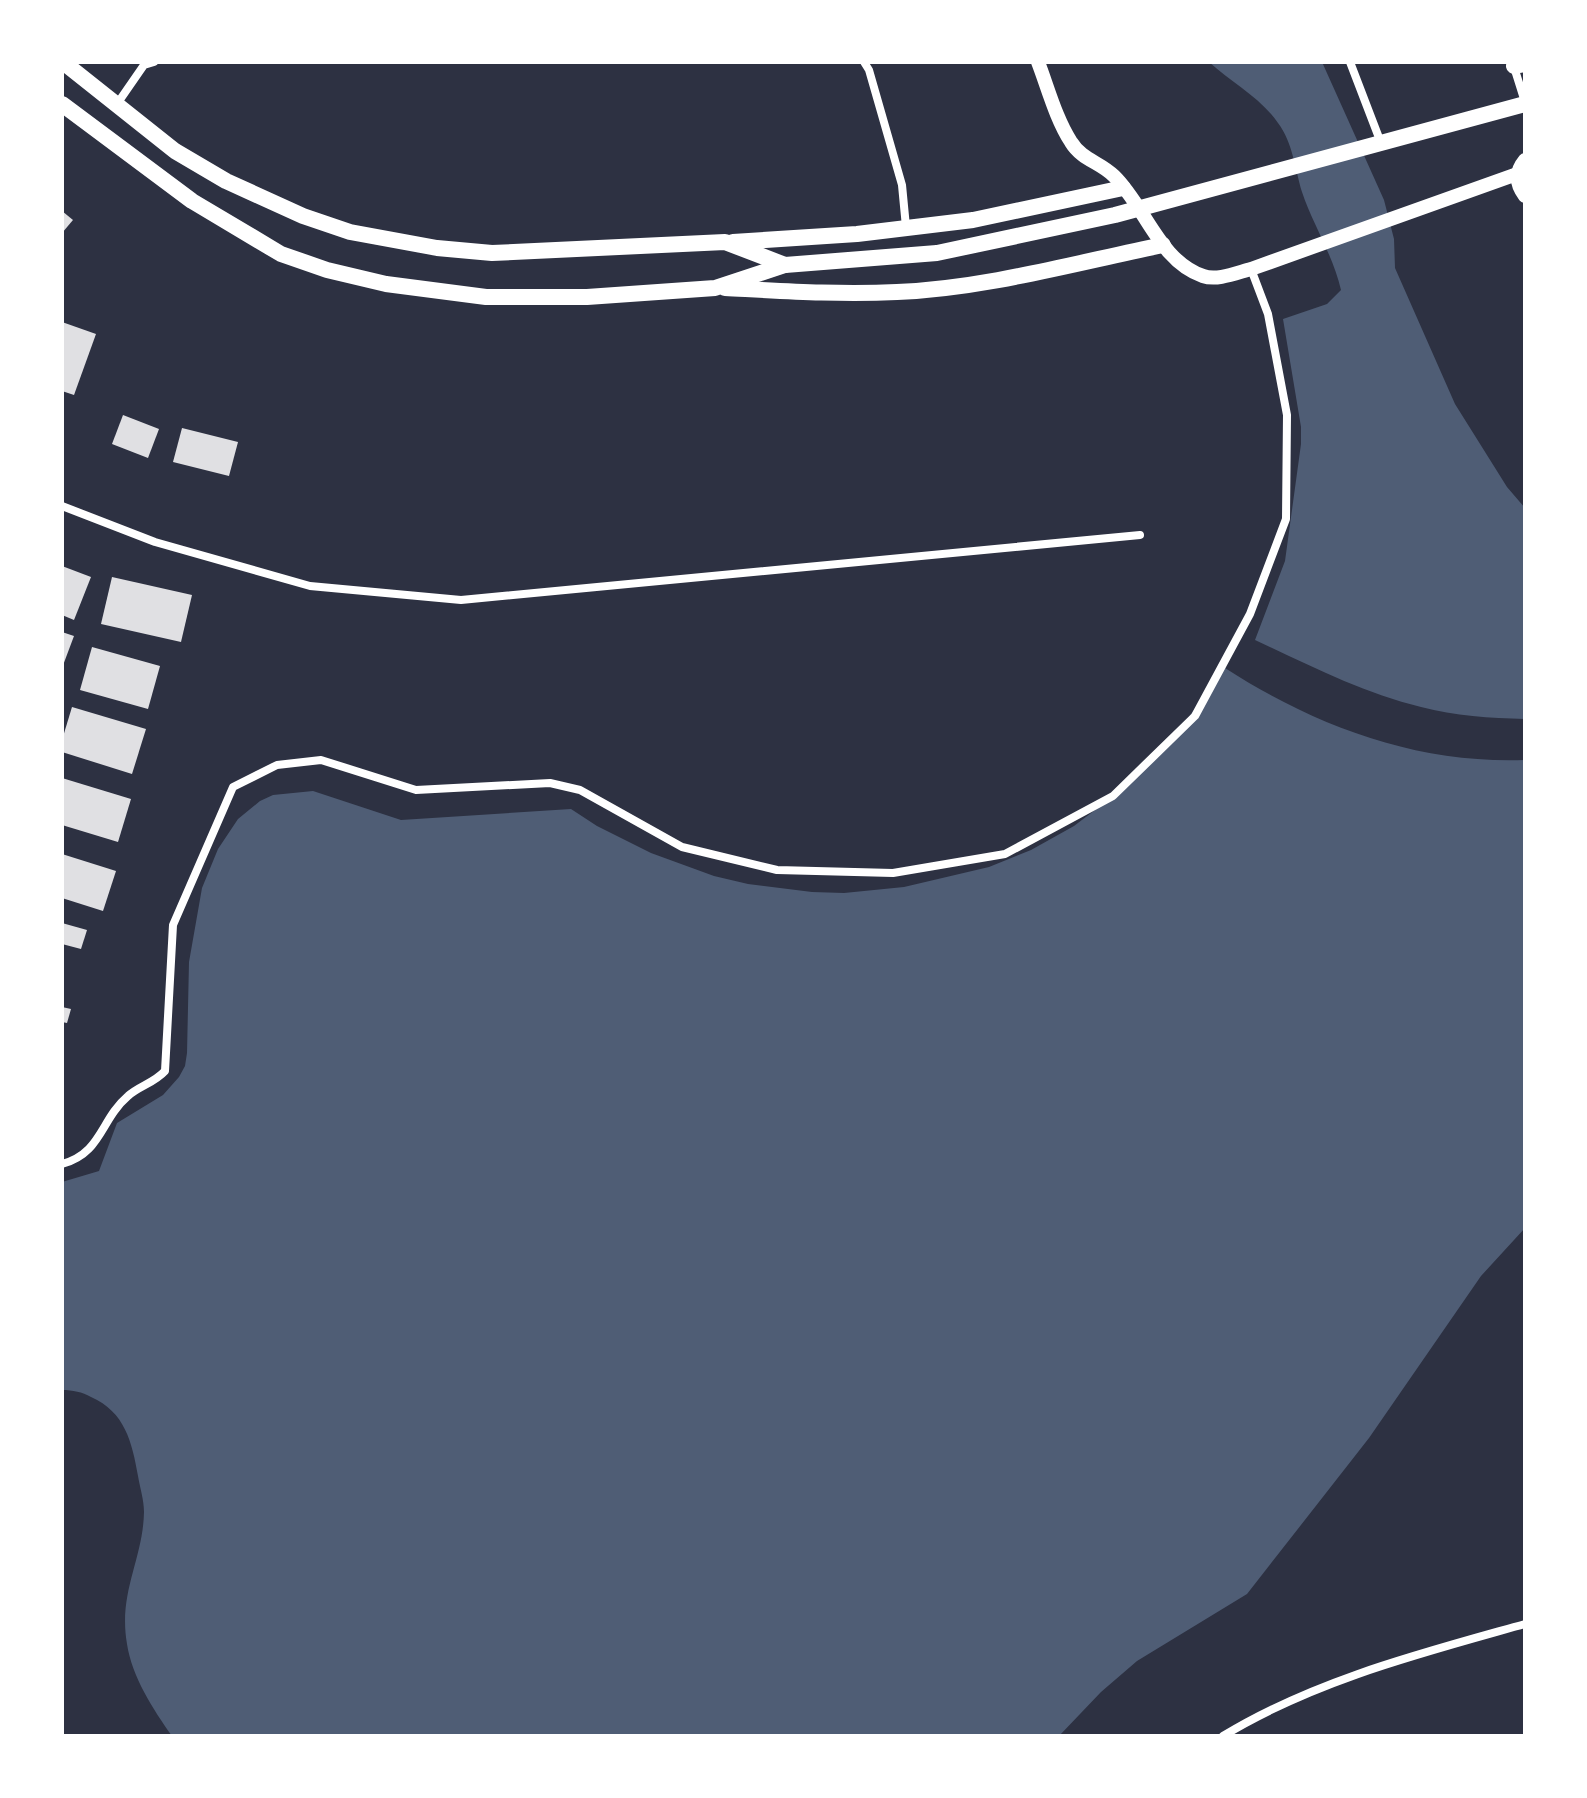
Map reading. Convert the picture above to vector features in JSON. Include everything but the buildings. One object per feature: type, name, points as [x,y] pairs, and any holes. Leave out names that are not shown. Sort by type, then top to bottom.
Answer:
[{"type":"main road","points":[[63,62],[175,151],[226,181],[303,216],[350,232],[437,248],[492,253],[857,234],[973,220],[1123,188]]},
{"type":"main road","points":[[715,288],[785,265],[937,253],[1115,215],[1525,103]]},
{"type":"main road","points":[[62,104],[192,201],[281,254],[327,270],[386,284],[486,297],[587,297],[715,288],[812,293],[898,292],[1032,273],[1163,245]]},
{"type":"main road","points":[[725,242],[785,265]]},
{"type":"street","points":[[117,104],[144,65],[154,62]]},
{"type":"street","points":[[864,62],[877,95],[902,185],[906,228]]},
{"type":"street","points":[[1038,62],[1069,139],[1088,161],[1114,176],[1163,245],[1190,271],[1207,278],[1251,269],[1411,212],[1521,167],[1520,190],[1525,196]]},
{"type":"street","points":[[1350,62],[1381,143]]},
{"type":"street","points":[[1517,64],[1525,103]]},
{"type":"street","points":[[62,1164],[78,1159],[95,1144],[128,1096],[155,1081],[165,1071],[173,925],[233,787],[277,765],[321,760],[416,790],[550,783],[580,790],[682,847],[777,870],[893,873],[1005,854],[1113,796],[1195,716],[1250,614],[1286,519],[1287,415],[1268,314],[1251,269]]},
{"type":"street","points":[[62,506],[155,542],[310,586],[461,600],[1140,535]]},
{"type":"street","points":[[1223,1736],[1262,1713],[1312,1691],[1416,1654],[1525,1624]]},
{"type":"water","points":[[1209,62],[1322,62],[1384,200],[1394,239],[1395,268],[1455,404],[1507,487],[1525,508],[1525,719],[1460,714],[1399,701],[1336,678],[1255,640],[1285,561],[1301,444],[1301,427],[1283,319],[1327,304],[1341,290],[1302,192],[1283,131],[1263,106]]},
{"type":"water","points":[[1225,668],[1295,707],[1368,737],[1445,755],[1485,760],[1525,760],[1525,1228],[1481,1276],[1369,1438],[1247,1594],[1137,1661],[1101,1692],[1059,1736],[172,1736],[138,1680],[127,1644],[128,1592],[140,1546],[144,1512],[129,1440],[119,1420],[103,1403],[88,1395],[62,1390],[62,1182],[99,1171],[117,1123],[163,1095],[185,1066],[189,962],[202,888],[218,849],[238,819],[260,801],[273,795],[313,791],[401,820],[571,809],[651,853],[714,876],[748,884],[844,893],[904,887],[989,867],[1031,850],[1074,826],[1124,788],[1168,745]]}]
